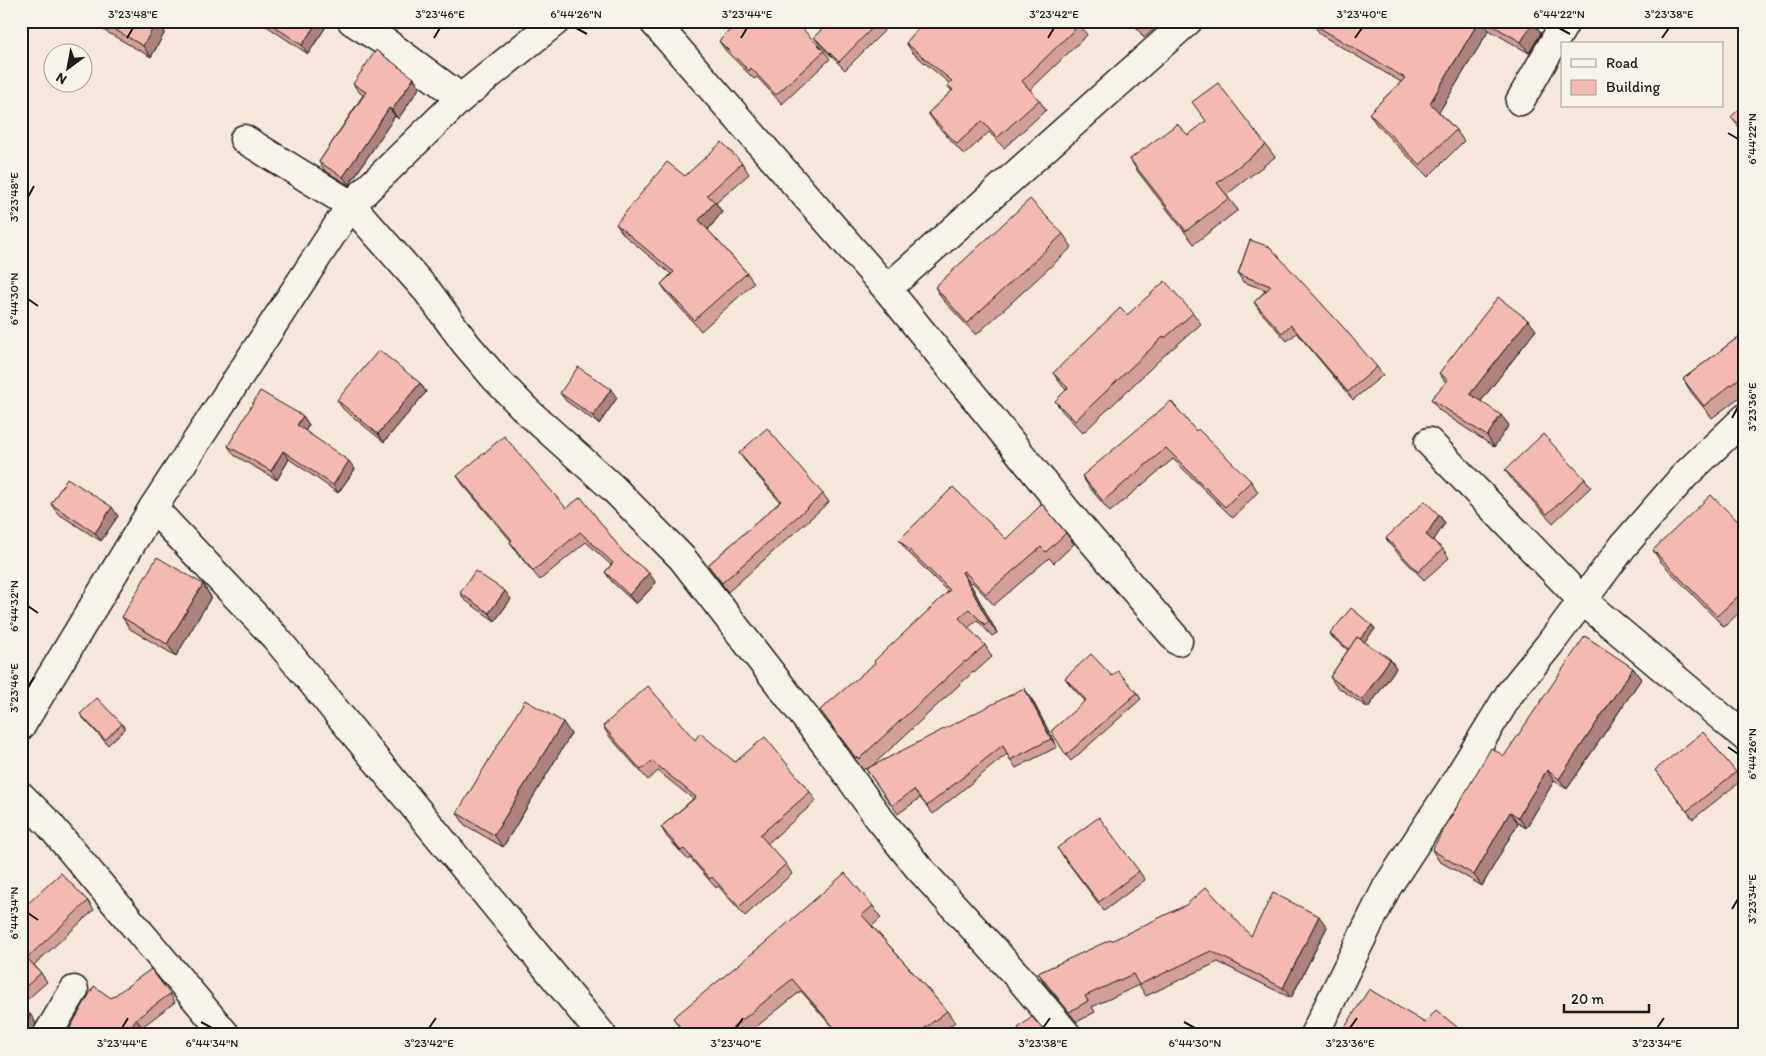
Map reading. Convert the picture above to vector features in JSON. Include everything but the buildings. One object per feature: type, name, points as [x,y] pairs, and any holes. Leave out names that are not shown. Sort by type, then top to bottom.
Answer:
[{"type":"street","points":[[352,21],[388,44],[461,98]]},
{"type":"street","points":[[21,726],[153,508],[351,205],[461,98],[556,21]]},
{"type":"street","points":[[653,21],[887,289],[1065,509],[1178,641]]},
{"type":"street","points":[[887,289],[1188,21]]},
{"type":"street","points":[[1520,101],[1566,21]]},
{"type":"street","points":[[244,139],[351,205],[428,292],[466,344],[495,378],[527,411],[613,488],[682,558],[828,747],[884,825],[918,867],[1021,980],[1067,1035]]},
{"type":"street","points":[[1314,1035],[1387,887],[1453,786],[1510,693],[1624,544],[1685,475],[1745,418]]},
{"type":"street","points":[[1429,442],[1582,600],[1745,737]]},
{"type":"street","points":[[153,508],[275,637],[602,1035]]},
{"type":"street","points":[[21,796],[49,824],[226,1035]]},
{"type":"street","points":[[47,1035],[74,990]]}]
